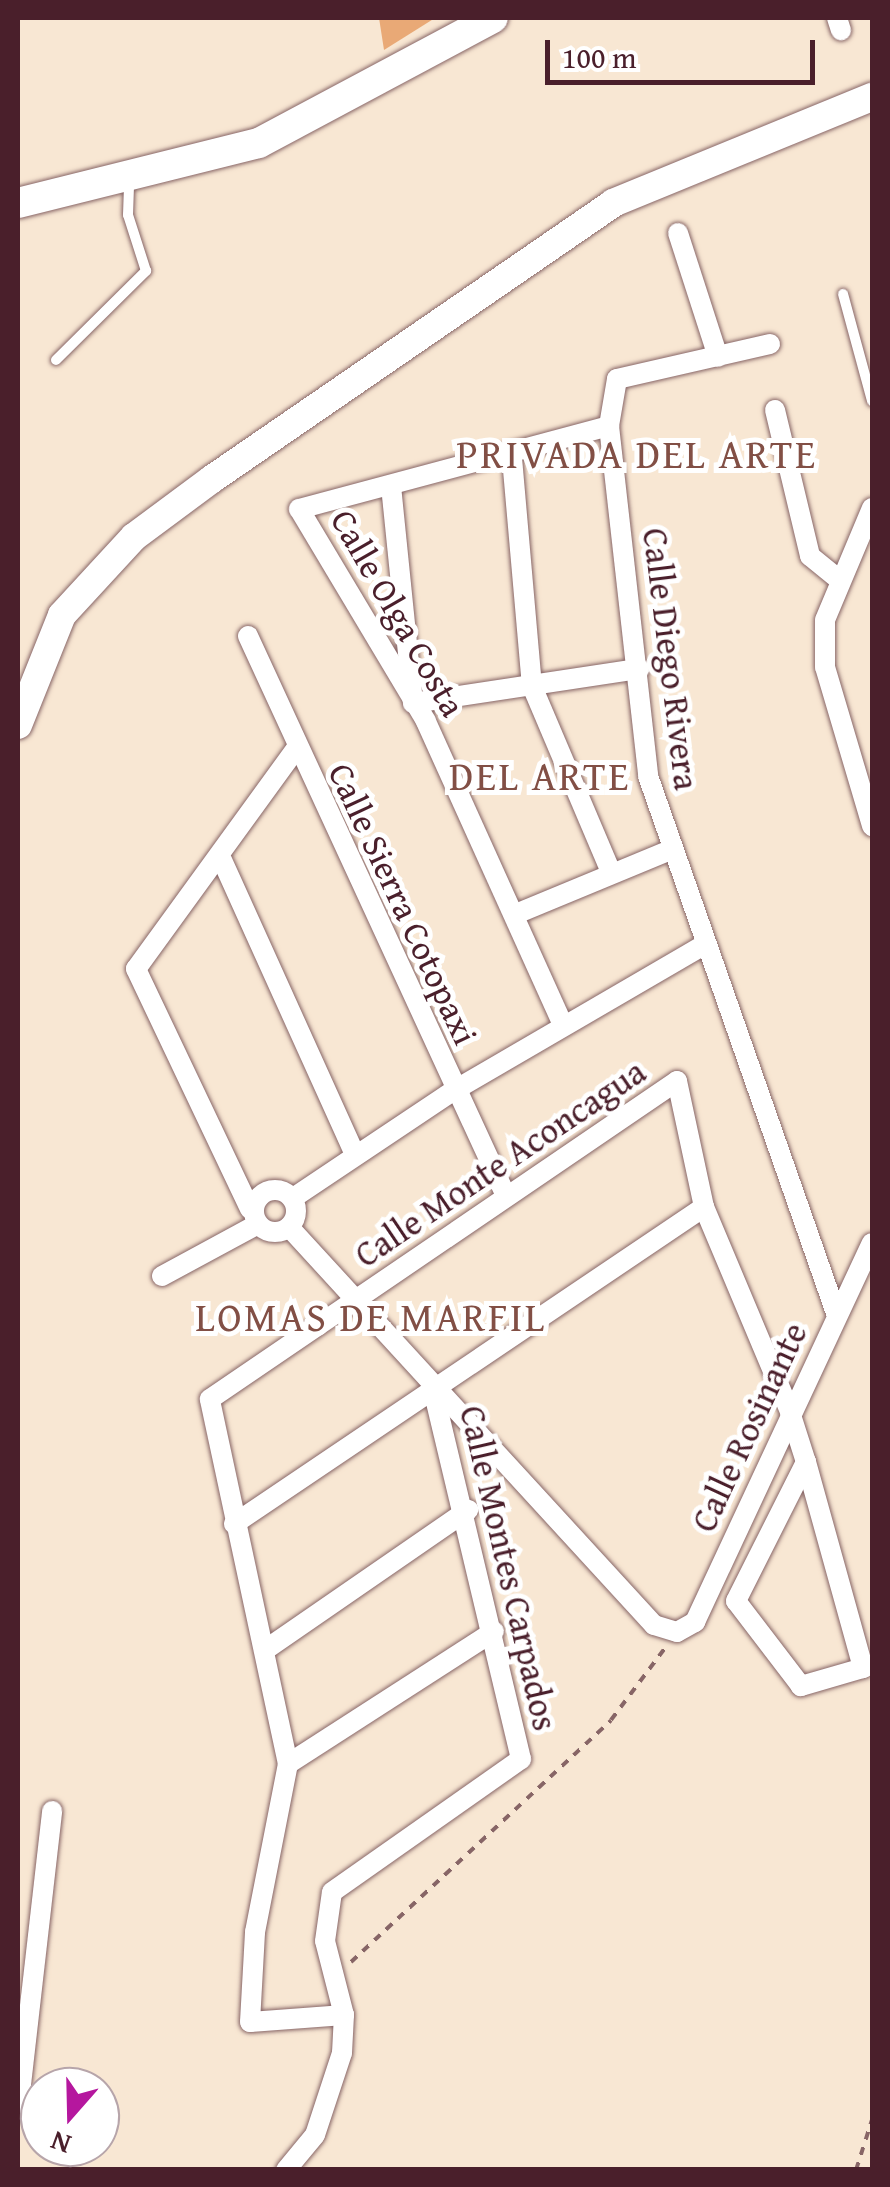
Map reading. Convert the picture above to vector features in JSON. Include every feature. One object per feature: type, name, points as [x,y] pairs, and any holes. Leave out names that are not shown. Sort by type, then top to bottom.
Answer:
[{"type":"main road","points":[[18,203],[129,178],[306,124],[493,18]]},
{"type":"street","points":[[18,724],[62,615],[134,538],[212,479],[613,203],[872,96]]},
{"type":"street","points":[[678,233],[718,357]]},
{"type":"street","name":"Calle Diego Rivera","points":[[770,344],[617,380],[609,426],[648,776],[668,851],[836,1316]]},
{"type":"street","points":[[775,410],[810,556],[838,579]]},
{"type":"street","points":[[609,426],[512,458],[391,486],[413,703],[639,669]]},
{"type":"street","points":[[512,458],[532,686],[610,870]]},
{"type":"street","name":"Calle Olga Costa","points":[[391,486],[299,509],[413,703],[516,914],[563,1025]]},
{"type":"street","points":[[871,519],[838,579],[825,667],[872,826]]},
{"type":"street","name":"Calle Sierra Cotopaxi","points":[[248,636],[452,1091],[506,1196]]},
{"type":"street","points":[[296,748],[222,860],[136,969],[254,1217],[289,1228],[350,1304],[654,1625],[677,1632]]},
{"type":"street","points":[[516,914],[610,870],[668,851]]},
{"type":"street","points":[[222,860],[355,1155]]},
{"type":"street","points":[[162,1276],[254,1217],[262,1194],[293,1198],[452,1091],[704,945]]},
{"type":"street","name":"Calle Monte Aconcagua","points":[[234,1524],[210,1399],[677,1081],[704,1207]]},
{"type":"street","points":[[289,1228],[293,1198]]},
{"type":"street","points":[[344,2015],[250,2022],[255,1932],[288,1764],[234,1524],[704,1207],[790,1412],[806,1462],[864,1668],[802,1686],[736,1601],[806,1462]]},
{"type":"street","name":"Calle Rosinante","points":[[677,1632],[695,1622],[872,1243]]},
{"type":"street","name":"Calle Montes Carpados","points":[[336,1973],[325,1941],[332,1892],[521,1759],[468,1510],[434,1392]]},
{"type":"street","points":[[264,1650],[468,1510]]},
{"type":"street","points":[[288,1764],[494,1631]]},
{"type":"street","points":[[20,2067],[26,1955],[52,1812]]},
{"type":"street","points":[[286,2170],[334,2090],[344,2015],[336,1973]]},
{"type":"street","points":[[18,2110],[20,2074]]},
{"type":"lane","points":[[56,360],[150,264],[128,215],[129,178]]},
{"type":"lane","points":[[842,294],[872,401]]},
{"type":"path","points":[[336,1973],[611,1720],[677,1632]]},
{"type":"path","points":[[856,2170],[872,2120]]},
{"type":"building","points":[[379,18],[435,18],[384,50]]},
{"type":"district","name":"PRIVADA DEL ARTE","points":[[637,454]]},
{"type":"district","name":"DEL ARTE","points":[[540,776]]},
{"type":"district","name":"LOMAS DE MARFIL","points":[[371,1317]]}]
